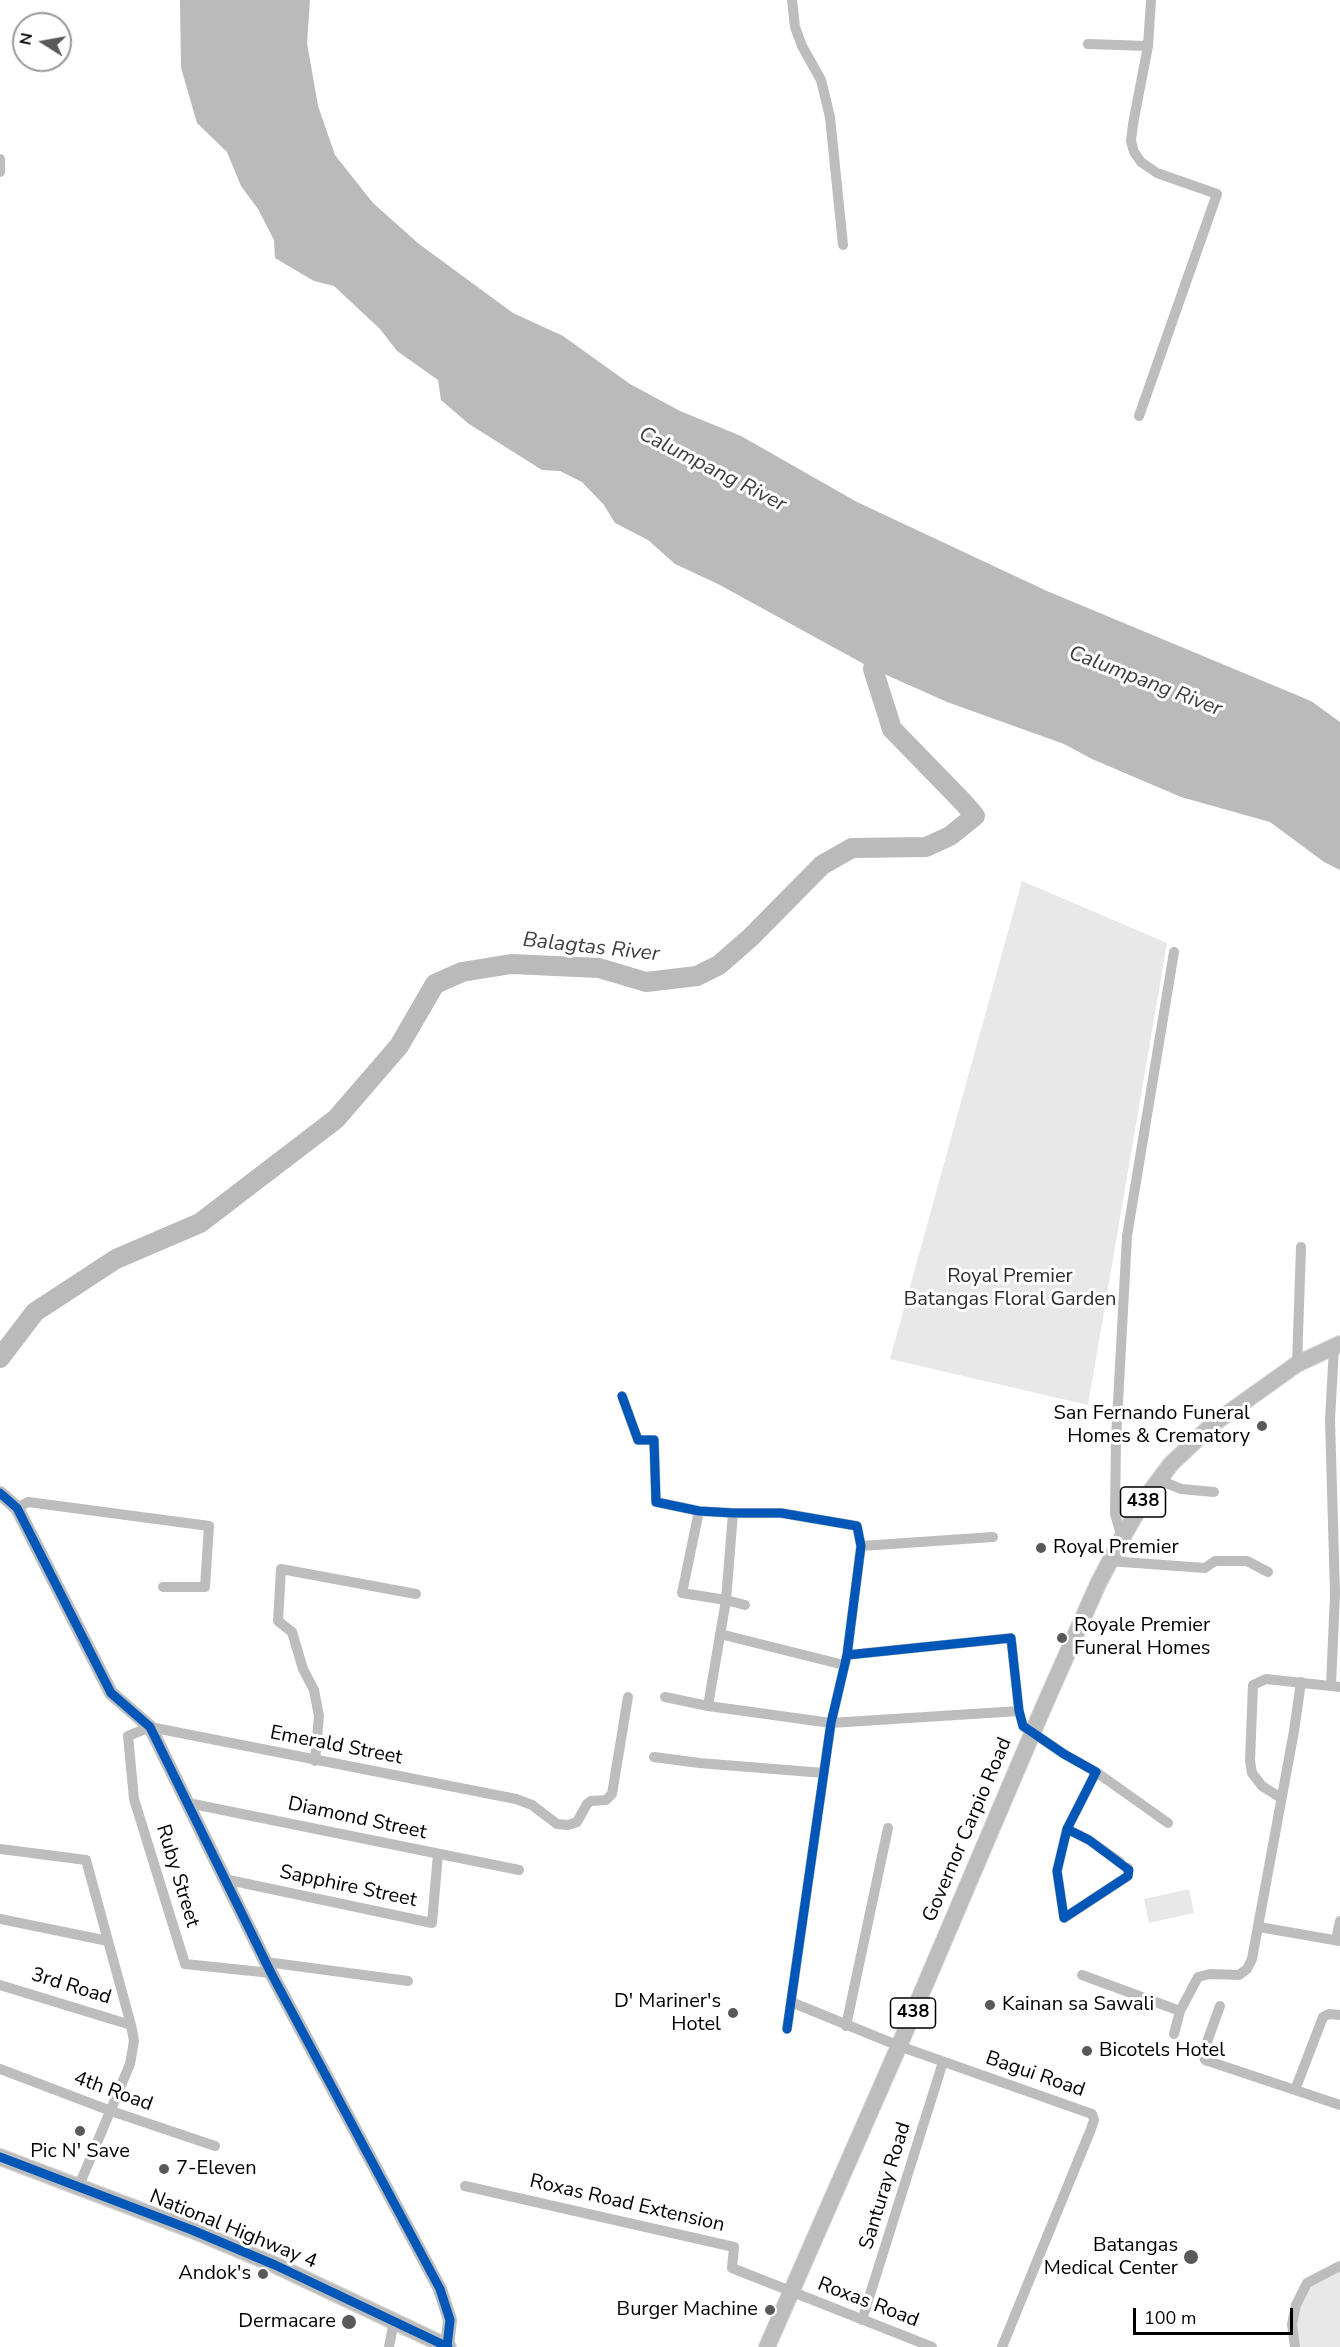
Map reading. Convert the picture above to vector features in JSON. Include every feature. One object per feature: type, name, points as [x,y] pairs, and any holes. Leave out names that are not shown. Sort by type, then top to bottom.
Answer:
[{"type":"main road","name":"Governor Carpio Road","points":[[767,2347],[1033,1733],[1109,1561],[1122,1538],[1171,1464],[1213,1424],[1297,1364],[1337,1345]]},
{"type":"main road","name":"National Highway 4","points":[[0,2157],[192,2230],[275,2265],[447,2347]]},
{"type":"street","points":[[792,0],[795,27],[802,46],[821,80],[830,117],[843,245]]},
{"type":"street","points":[[1139,416],[1217,194],[1157,172],[1141,162],[1134,152],[1131,141],[1132,124],[1148,46],[1150,0]]},
{"type":"street","points":[[1088,44],[1148,46]]},
{"type":"street","points":[[0,159],[0,172]]},
{"type":"street","points":[[1122,1538],[1115,1514],[1116,1440],[1127,1236],[1174,952]]},
{"type":"street","points":[[1297,1364],[1301,1247]]},
{"type":"street","points":[[1281,1798],[1262,1786],[1252,1773],[1250,1761],[1252,1693],[1253,1685],[1266,1680],[1336,1686],[1330,1450],[1337,1345]]},
{"type":"street","points":[[622,1396],[638,1440],[654,1440],[656,1502],[699,1511],[781,1513],[857,1526],[861,1546],[845,1660],[831,1723],[787,2029]]},
{"type":"street","points":[[1159,1480],[1181,1489],[1215,1492]]},
{"type":"street","points":[[0,1493],[17,1508],[111,1693],[150,1727],[268,1967],[440,2289],[450,2320],[447,2347]]},
{"type":"street","points":[[17,1508],[28,1502],[209,1526],[206,1587],[163,1587]]},
{"type":"street","points":[[699,1511],[682,1593],[746,1605]]},
{"type":"street","points":[[708,1706],[726,1600],[733,1513]]},
{"type":"street","points":[[861,1546],[993,1537]]},
{"type":"street","points":[[1109,1561],[1205,1568],[1215,1561],[1247,1561],[1268,1572]]},
{"type":"street","points":[[315,1761],[319,1716],[314,1690],[303,1669],[292,1632],[278,1621],[281,1569],[417,1594]]},
{"type":"street","points":[[720,1634],[845,1660],[1011,1638],[1019,1711],[1023,1726],[1096,1772],[1168,1823]]},
{"type":"street","points":[[1174,2034],[1180,2011],[1198,1977],[1210,1974],[1239,1975],[1247,1969],[1252,1959],[1301,1682]]},
{"type":"street","name":"Emerald Street","points":[[150,1727],[516,1799],[532,1805],[557,1824],[568,1825],[577,1822],[587,1804],[609,1798],[612,1794],[627,1697]]},
{"type":"street","points":[[665,1697],[708,1706],[831,1723],[1019,1711]]},
{"type":"street","name":"Ruby Street","points":[[150,1727],[128,1737],[134,1799],[185,1964],[268,1967]]},
{"type":"street","points":[[654,1757],[824,1773]]},
{"type":"street","points":[[1067,1829],[1089,1840],[1124,1865],[1128,1875],[1064,1918],[1057,1871],[1067,1829],[1096,1772]]},
{"type":"street","name":"Diamond Street","points":[[188,1803],[519,1870]]},
{"type":"street","points":[[846,2026],[888,1828]]},
{"type":"street","points":[[0,1849],[86,1860],[135,2041],[130,2064],[78,2188]]},
{"type":"street","name":"Sapphire Street","points":[[224,1879],[432,1923],[438,1854]]},
{"type":"street","points":[[0,1918],[108,1941]]},
{"type":"street","points":[[1259,1927],[1338,1940],[1340,1921]]},
{"type":"street","points":[[268,1967],[408,1981]]},
{"type":"street","points":[[1082,1975],[1180,2011]]},
{"type":"street","name":"3rd Road","points":[[0,1985],[131,2025]]},
{"type":"street","name":"Bagui Road","points":[[791,2002],[846,2026],[1083,2110],[1094,2117],[1002,2347]]},
{"type":"street","points":[[1220,2006],[1203,2053],[1205,2060],[1340,2105]]},
{"type":"street","points":[[1295,2090],[1323,2017],[1329,2014],[1340,2015]]},
{"type":"street","name":"Santuray Road","points":[[862,2320],[944,2062]]},
{"type":"street","name":"4th Road","points":[[0,2070],[215,2146]]},
{"type":"street","name":"Roxas Road Extension","points":[[465,2186],[734,2247],[732,2268],[790,2291]]},
{"type":"street","points":[[1295,2347],[1292,2324],[1296,2304],[1307,2283],[1340,2266]]},
{"type":"street","name":"Roxas Road","points":[[790,2291],[932,2347]]},
{"type":"street","points":[[389,2347],[394,2321]]},
{"type":"green space","name":"Royal Premier Batangas Floral Garden","points":[[1022,881],[1167,943],[1088,1405],[890,1359]]},
{"type":"green space","points":[[1189,1889],[1194,1913],[1149,1923],[1144,1899]]},
{"type":"green space","points":[[1340,2269],[1340,2347],[1300,2347],[1297,2338],[1296,2316],[1310,2286]]},
{"type":"water","name":"Calumpang River","points":[[180,0],[310,0],[307,43],[318,106],[335,155],[373,203],[419,244],[513,313],[563,336],[630,384],[680,411],[741,436],[857,502],[1047,591],[1311,701],[1340,722],[1340,870],[1324,862],[1270,822],[1181,797],[1092,759],[1064,744],[947,702],[873,669],[718,584],[675,564],[648,540],[615,523],[604,505],[582,482],[560,471],[542,470],[469,424],[441,400],[438,380],[397,351],[380,329],[334,286],[314,281],[275,258],[274,240],[258,209],[241,186],[227,152],[197,123],[181,68]]},
{"type":"waterway","name":"Balagtas River","points":[[0,1358],[35,1312],[116,1259],[200,1223],[336,1119],[399,1046],[435,984],[462,972],[511,964],[599,968],[646,982],[697,976],[719,965],[751,937],[822,865],[852,848],[926,847],[950,836],[975,816],[892,729],[873,669],[880,644]]},
{"type":"cycle path","points":[[622,1396],[638,1440],[654,1440],[656,1502],[699,1511],[781,1513],[857,1526],[861,1546],[847,1655],[831,1723],[787,2029]]},
{"type":"cycle path","points":[[0,1493],[17,1508],[111,1693],[150,1727],[271,1973],[440,2289],[450,2320],[447,2347]]},
{"type":"cycle path","points":[[847,1655],[1011,1638],[1019,1711],[1023,1726],[1064,1754],[1096,1772],[1067,1829],[1057,1871],[1064,1918],[1128,1876],[1129,1870],[1089,1840],[1067,1829]]},
{"type":"cycle path","points":[[0,2157],[192,2230],[275,2265],[448,2347]]},
{"type":"place","name":"San Fernando Funeral Homes & Crematory","points":[[1262,1426]]},
{"type":"place","name":"Royal Premier","points":[[1041,1548]]},
{"type":"place","name":"Royale Premier Funeral Homes","points":[[1062,1638]]},
{"type":"place","name":"Kainan sa Sawali","points":[[990,2005]]},
{"type":"place","name":"D' Mariner's Hotel","points":[[733,2013]]},
{"type":"place","name":"Bicotels Hotel","points":[[1087,2051]]},
{"type":"place","name":"Pic N' Save","points":[[80,2131]]},
{"type":"place","name":"7-Eleven","points":[[164,2169]]},
{"type":"place","name":"Batangas Medical Center","points":[[1191,2257]]},
{"type":"place","name":"Andok's","points":[[263,2274]]},
{"type":"place","name":"Burger Machine","points":[[770,2310]]},
{"type":"place","name":"Dermacare","points":[[349,2322]]}]
